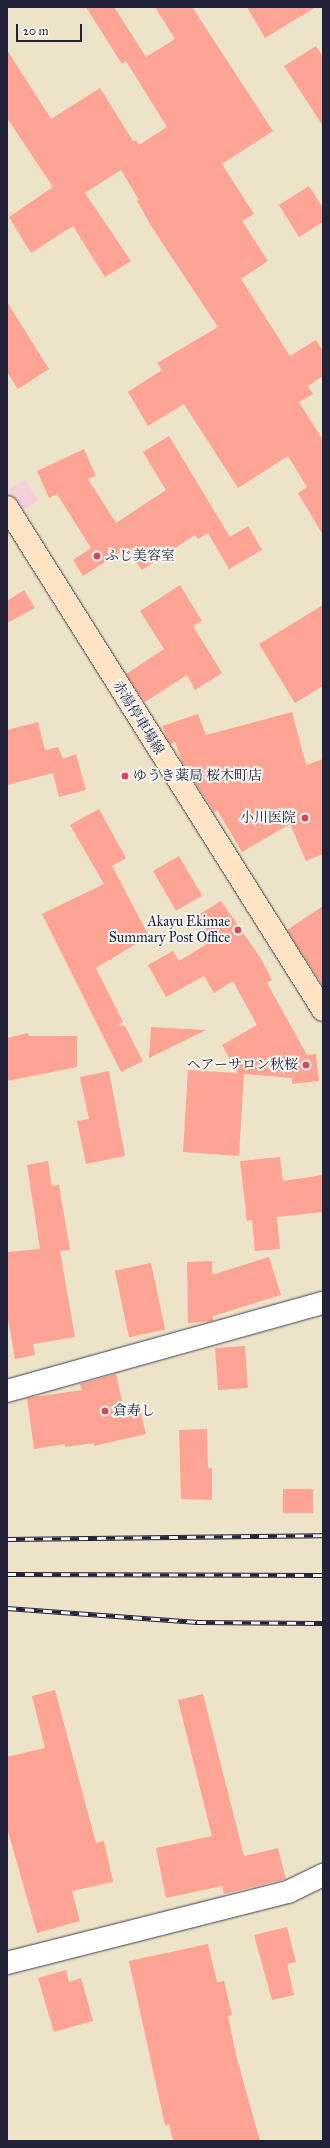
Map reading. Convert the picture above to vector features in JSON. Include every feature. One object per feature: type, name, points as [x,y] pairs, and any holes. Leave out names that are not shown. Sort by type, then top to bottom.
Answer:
[{"type":"main road","name":"赤湯停車場線","points":[[7,507],[323,1010]]},
{"type":"street","points":[[7,1391],[323,1303]]},
{"type":"street","points":[[7,1963],[288,1892],[323,1875]]},
{"type":"shaded area","points":[[25,480],[38,500],[22,510],[9,490]]},
{"type":"building","points":[[86,7],[114,7],[146,57],[175,39],[155,7],[192,7],[273,131],[222,164],[254,214],[242,221],[268,261],[241,279],[290,356],[316,340],[323,351],[323,376],[308,386],[313,394],[299,402],[323,440],[323,535],[298,493],[307,487],[288,456],[238,488],[184,404],[148,426],[128,392],[162,370],[157,363],[218,327],[153,229],[137,201],[139,200],[121,170],[85,193],[131,261],[105,277],[73,226],[31,253],[9,217],[53,187],[7,118],[7,50],[51,119],[100,88],[133,141],[136,140],[139,145],[167,127],[126,61],[122,64]]},
{"type":"building","points":[[247,7],[316,7],[265,38]]},
{"type":"building","points":[[316,46],[323,57],[323,126],[284,66]]},
{"type":"building","points":[[309,186],[323,208],[323,222],[299,237],[279,205]]},
{"type":"building","points":[[7,302],[49,369],[18,389],[7,372]]},
{"type":"building","points":[[169,436],[230,537],[248,526],[262,550],[229,569],[208,533],[198,539],[195,535],[142,570],[127,548],[83,576],[73,560],[91,548],[57,494],[49,498],[37,471],[84,449],[96,476],[88,479],[116,523],[166,490],[143,452]]},
{"type":"building","points":[[180,585],[202,621],[193,626],[222,673],[195,690],[187,675],[145,702],[126,674],[164,649],[140,611]]},
{"type":"building","points":[[24,590],[35,608],[7,623],[7,601]]},
{"type":"building","points":[[323,605],[323,686],[295,703],[259,644]]},
{"type":"building","points":[[292,712],[306,765],[323,759],[323,854],[306,861],[290,824],[242,852],[217,810],[214,812],[182,762],[175,742],[170,744],[162,726],[198,714],[206,735]]},
{"type":"building","points":[[38,722],[45,750],[58,747],[63,759],[76,754],[86,790],[59,797],[53,773],[7,785],[7,730]]},
{"type":"building","points":[[99,809],[126,858],[112,866],[149,936],[96,968],[123,1022],[117,1025],[125,1026],[143,1061],[121,1072],[42,914],[104,884],[70,825]]},
{"type":"building","points":[[179,856],[202,896],[176,911],[153,871]]},
{"type":"building","points":[[221,901],[260,957],[272,980],[267,983],[307,1055],[316,1054],[319,1081],[292,1084],[292,1078],[244,1074],[239,1156],[183,1152],[188,1070],[238,1073],[222,1045],[257,1025],[233,981],[214,993],[204,976],[166,997],[148,965],[173,951],[179,961],[212,941],[198,915]]},
{"type":"building","points":[[323,906],[323,986],[287,930]]},
{"type":"building","points":[[151,1027],[206,1030],[149,1058]]},
{"type":"building","points":[[28,1033],[29,1036],[77,1036],[77,1067],[7,1081],[7,1038]]},
{"type":"building","points":[[109,1071],[125,1156],[86,1164],[77,1121],[89,1119],[80,1077]]},
{"type":"building","points":[[280,1157],[283,1181],[323,1175],[323,1212],[277,1217],[280,1249],[255,1251],[252,1220],[247,1221],[240,1161]]},
{"type":"building","points":[[48,1161],[52,1186],[59,1185],[70,1250],[60,1251],[75,1337],[33,1344],[35,1355],[15,1359],[7,1313],[7,1252],[40,1249],[27,1165]]},
{"type":"building","points":[[269,1257],[281,1295],[213,1316],[213,1321],[188,1323],[187,1262],[212,1261],[212,1275]]},
{"type":"building","points":[[151,1263],[165,1330],[129,1337],[115,1271]]},
{"type":"building","points":[[245,1346],[248,1388],[218,1390],[215,1348]]},
{"type":"building","points":[[116,1374],[125,1414],[140,1410],[146,1434],[94,1446],[94,1443],[65,1447],[65,1444],[34,1449],[27,1398],[82,1390],[80,1384]]},
{"type":"building","points":[[207,1429],[208,1468],[212,1468],[212,1500],[181,1499],[179,1430]]},
{"type":"building","points":[[283,1489],[313,1489],[313,1513],[283,1513]]},
{"type":"building","points":[[55,1690],[96,1843],[104,1841],[113,1882],[72,1891],[80,1921],[37,1933],[7,1828],[7,1757],[45,1748],[32,1696]]},
{"type":"building","points":[[203,1694],[244,1856],[278,1848],[286,1879],[224,1894],[222,1886],[166,1898],[156,1848],[212,1836],[178,1700]]},
{"type":"building","points":[[287,1927],[296,1962],[287,1964],[294,1995],[272,2000],[254,1935]]},
{"type":"building","points":[[208,1944],[217,1982],[224,1981],[232,2015],[228,2016],[236,2055],[260,2141],[173,2141],[169,2124],[165,2125],[129,1961]]},
{"type":"building","points":[[66,1970],[69,1982],[81,1978],[93,2021],[54,2032],[38,1978]]},
{"type":"railway","points":[[7,1539],[323,1535]]},
{"type":"railway","points":[[7,1574],[323,1575]]},
{"type":"railway","points":[[7,1608],[197,1622],[323,1623]]},
{"type":"place","name":"ふじ美容室","points":[[97,556]]},
{"type":"place","name":"ゆうき薬局 桜木町店","points":[[125,776]]},
{"type":"place","name":"小川医院","points":[[305,818]]},
{"type":"place","name":"Akayu Ekimae Summary Post Office","points":[[238,930]]},
{"type":"place","name":"ヘアーサロン秋桜","points":[[306,1065]]},
{"type":"place","name":"倉寿し","points":[[105,1411]]}]
